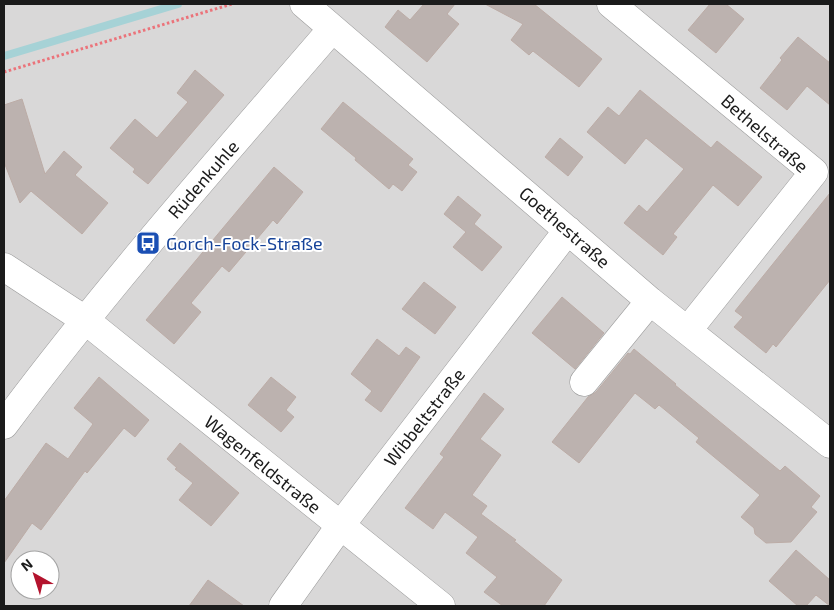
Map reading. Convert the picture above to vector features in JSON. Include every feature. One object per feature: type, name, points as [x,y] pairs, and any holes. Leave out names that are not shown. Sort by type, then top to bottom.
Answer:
[{"type":"street","name":"Goethestraße","points":[[304,4],[650,301],[830,444]]},
{"type":"street","name":"Bethelstraße","points":[[610,4],[814,172],[688,330]]},
{"type":"street","name":"Rüdenkuhle","points":[[4,425],[85,320],[148,243],[332,29]]},
{"type":"street","name":"Wibbeltstraße","points":[[283,606],[340,526],[568,230]]},
{"type":"street","points":[[4,267],[85,320]]},
{"type":"street","points":[[584,382],[650,301]]},
{"type":"street","name":"Wagenfeldstraße","points":[[85,320],[441,606]]},
{"type":"path","points":[[4,72],[232,4]]},
{"type":"shaded area","points":[[4,4],[830,4],[830,606],[4,606]]},
{"type":"building","points":[[424,4],[455,4],[447,14],[459,24],[427,62],[385,27],[398,10],[410,20]]},
{"type":"building","points":[[485,4],[534,4],[602,59],[579,87],[533,51],[529,55],[511,40],[523,24]]},
{"type":"building","points":[[710,4],[726,4],[744,19],[716,53],[688,30]]},
{"type":"building","points":[[798,37],[830,63],[830,105],[807,86],[787,110],[760,88],[782,60],[780,58]]},
{"type":"building","points":[[195,70],[224,95],[148,184],[133,172],[135,169],[110,148],[135,119],[157,138],[188,102],[177,93]]},
{"type":"building","points":[[640,90],[711,148],[717,141],[762,177],[738,206],[713,185],[673,234],[677,237],[663,255],[624,223],[639,205],[647,212],[684,169],[646,138],[625,164],[587,132],[608,107],[619,116]]},
{"type":"building","points":[[22,99],[45,174],[64,151],[82,167],[75,175],[108,203],[82,234],[31,191],[20,203],[4,162],[4,105]]},
{"type":"building","points":[[343,102],[413,159],[408,165],[417,172],[402,191],[393,184],[389,189],[321,129]]},
{"type":"building","points":[[560,138],[583,157],[568,176],[545,157]]},
{"type":"building","points":[[274,167],[303,192],[277,224],[273,220],[229,272],[222,266],[191,303],[201,312],[174,344],[146,320]]},
{"type":"building","points":[[830,193],[830,280],[776,347],[773,344],[766,353],[734,327],[743,317],[735,311]]},
{"type":"building","points":[[458,196],[481,215],[474,224],[502,247],[482,271],[453,247],[466,232],[444,214]]},
{"type":"building","points":[[424,282],[456,307],[435,334],[402,309]]},
{"type":"building","points":[[562,297],[604,333],[575,369],[532,333]]},
{"type":"building","points":[[377,339],[399,356],[406,347],[420,357],[381,412],[365,400],[372,391],[351,374]]},
{"type":"building","points":[[634,349],[780,471],[785,466],[820,496],[811,507],[817,512],[791,542],[766,543],[755,534],[754,528],[741,517],[760,495],[696,442],[699,438],[659,405],[655,409],[635,393],[579,463],[552,442],[588,397],[596,392],[628,353],[630,354]]},
{"type":"building","points":[[99,377],[149,420],[135,437],[124,428],[87,473],[85,471],[41,530],[32,523],[13,550],[10,550],[10,554],[4,563],[4,501],[46,443],[68,459],[93,424],[74,408]]},
{"type":"building","points":[[271,377],[296,397],[286,410],[294,417],[281,432],[248,405]]},
{"type":"building","points":[[484,393],[504,409],[480,439],[501,455],[472,495],[487,506],[481,514],[516,540],[514,541],[562,580],[544,606],[503,606],[484,592],[497,577],[466,553],[478,537],[445,512],[433,529],[405,508],[444,457],[440,454]]},
{"type":"building","points":[[180,443],[239,493],[211,526],[179,500],[193,483],[175,469],[177,468],[167,459]]},
{"type":"building","points":[[796,550],[830,580],[830,606],[816,595],[806,606],[798,606],[769,581]]},
{"type":"building","points":[[208,580],[244,606],[189,606]]},
{"type":"waterway","points":[[4,56],[178,4]]},
{"type":"place","name":"Gorch-Fock-Straße","points":[[148,243]]}]
